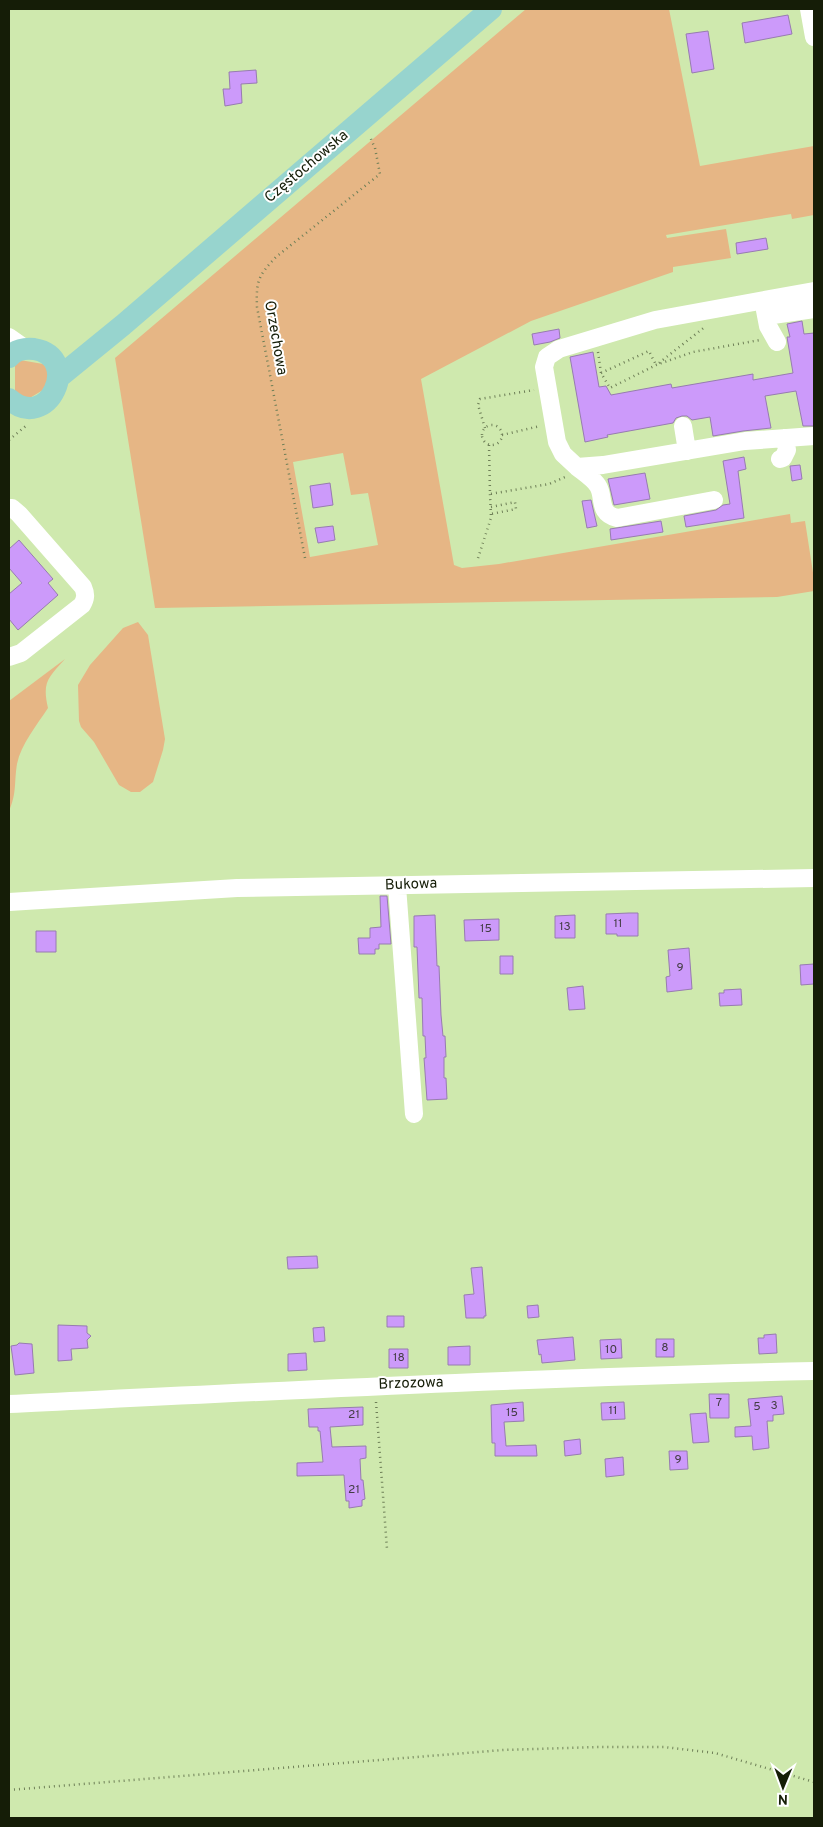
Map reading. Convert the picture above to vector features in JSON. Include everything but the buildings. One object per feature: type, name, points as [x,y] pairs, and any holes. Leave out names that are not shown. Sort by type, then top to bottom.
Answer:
[{"type":"main road","name":"Częstochowska","points":[[58,378],[123,325],[491,9]]},
{"type":"main road","name":"Częstochowska","points":[[50,358],[82,348],[123,325]]},
{"type":"main road","points":[[9,419],[18,413],[40,406],[53,395],[57,387],[58,378],[57,370],[50,358],[39,350],[14,348]]},
{"type":"main road","points":[[9,399],[22,407],[31,408]]},
{"type":"street","points":[[809,9],[814,37]]},
{"type":"street","points":[[765,308],[814,291]]},
{"type":"street","points":[[598,486],[569,461],[560,448],[553,423],[544,367],[547,357],[560,349],[645,322],[714,308],[814,309]]},
{"type":"street","points":[[765,308],[768,326],[776,340]]},
{"type":"street","points":[[683,426],[687,452]]},
{"type":"street","points":[[577,466],[603,465],[746,441],[814,436]]},
{"type":"street","points":[[780,459],[784,458],[786,453],[784,438]]},
{"type":"street","points":[[603,465],[598,486],[602,505],[613,517],[617,518],[714,500]]},
{"type":"street","points":[[9,508],[12,508],[19,514],[83,587],[86,593],[82,605],[21,654],[9,657]]},
{"type":"street","name":"Bukowa","points":[[9,902],[237,888],[814,878]]},
{"type":"street","points":[[397,886],[414,1114]]},
{"type":"street","name":"Brzozowa","points":[[9,1404],[374,1386],[814,1371]]},
{"type":"path","name":"Orzechowa","points":[[304,558],[257,307],[256,288],[262,272],[276,257],[380,174],[373,142],[359,123]]},
{"type":"path","points":[[656,365],[708,326],[713,316],[714,308]]},
{"type":"path","points":[[594,339],[599,354],[601,373],[610,388],[656,365],[693,352],[776,340]]},
{"type":"path","points":[[601,373],[649,351],[656,365]]},
{"type":"path","points":[[478,558],[491,514],[489,445],[482,437],[484,428],[478,405],[480,398],[547,388]]},
{"type":"path","points":[[502,435],[553,423]]},
{"type":"path","points":[[484,428],[494,425],[500,429],[502,435],[498,443],[489,445]]},
{"type":"path","points":[[490,494],[549,484],[568,476],[577,466]]},
{"type":"path","points":[[490,506],[515,502],[516,509],[491,514]]},
{"type":"path","points":[[374,1386],[387,1549]]},
{"type":"path","points":[[9,1790],[502,1750],[598,1747],[664,1747],[715,1753],[814,1782]]},
{"type":"shaded area","points":[[526,9],[669,9],[700,166],[814,146],[814,215],[792,219],[791,214],[666,235],[667,238],[726,229],[731,258],[673,267],[673,272],[531,321],[421,379],[454,565],[462,568],[499,564],[790,514],[791,523],[805,521],[814,579],[814,591],[777,597],[155,608],[115,358]],"holes":[[[343,453],[351,495],[368,493],[378,545],[310,557],[293,462]]]},
{"type":"shaded area","points":[[20,360],[43,364],[48,370],[48,387],[28,399],[15,394],[15,364]]},
{"type":"shaded area","points":[[138,622],[148,635],[165,739],[153,782],[140,792],[131,792],[119,785],[94,742],[81,727],[79,721],[78,685],[90,665],[123,628]]},
{"type":"shaded area","points":[[65,659],[48,681],[46,699],[48,708],[30,735],[19,757],[12,805],[9,811],[9,701]]}]
